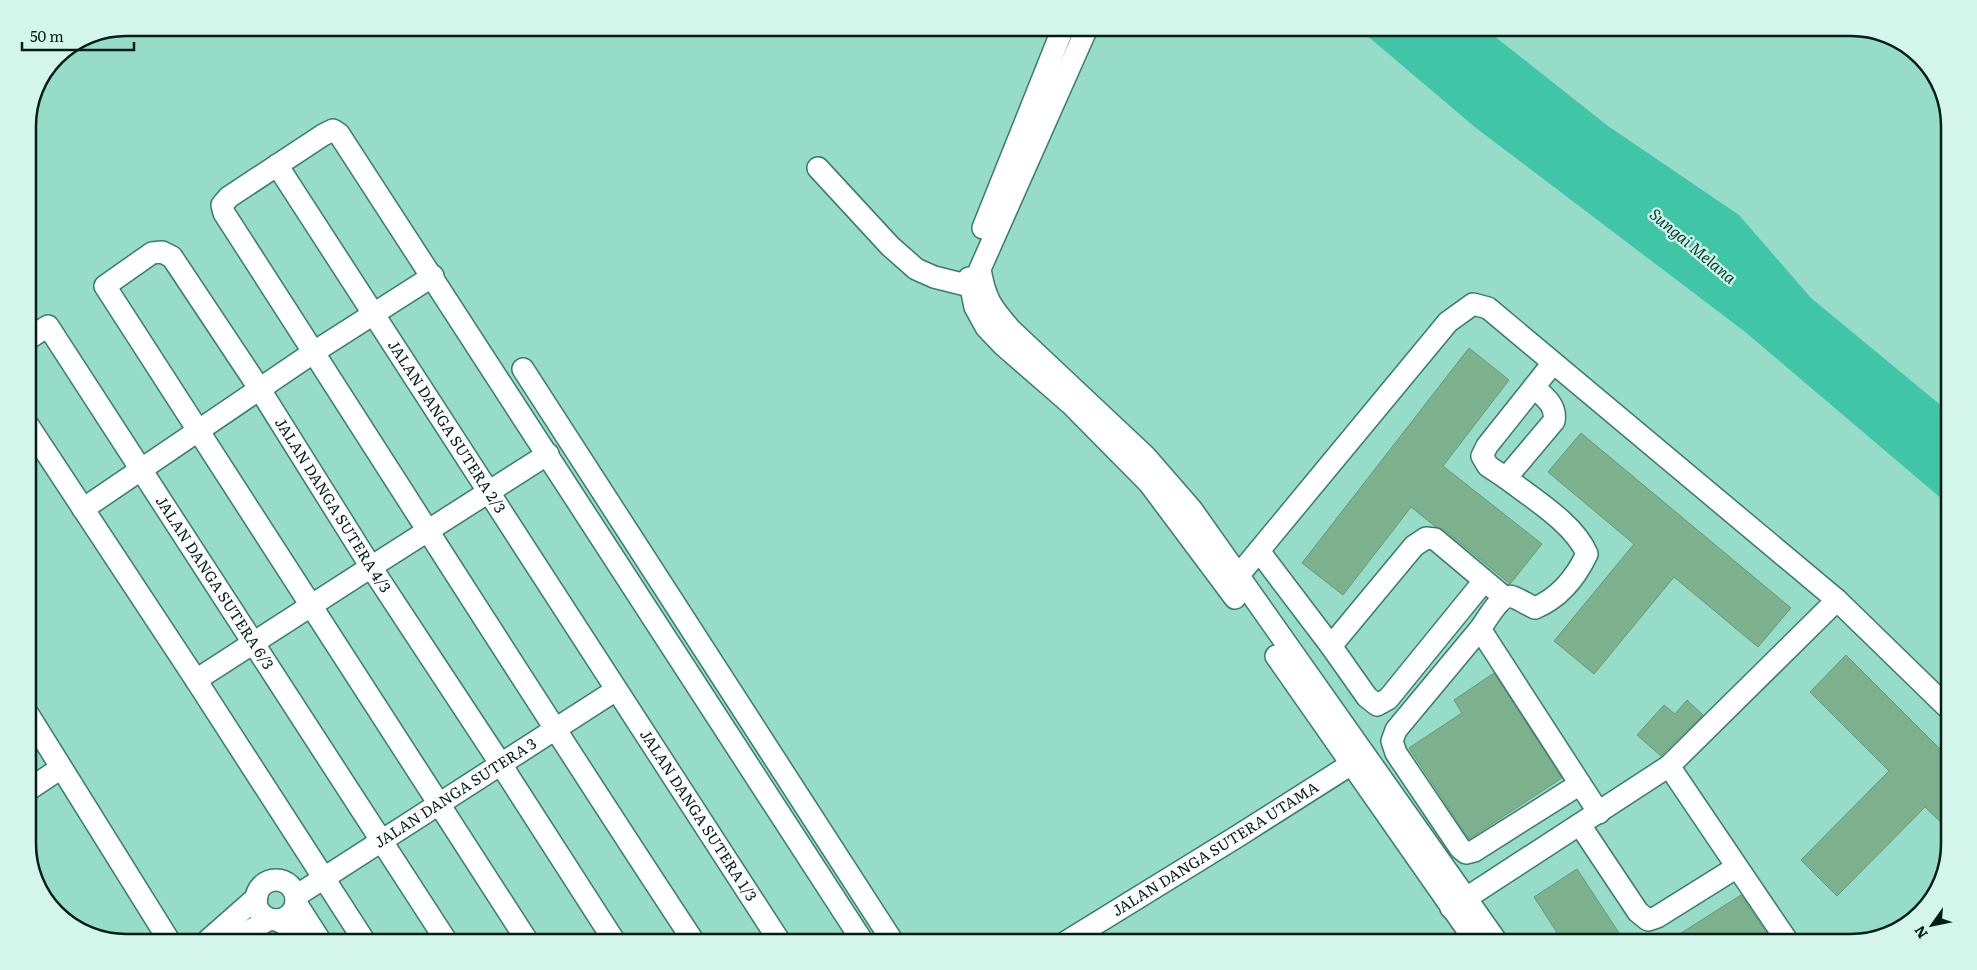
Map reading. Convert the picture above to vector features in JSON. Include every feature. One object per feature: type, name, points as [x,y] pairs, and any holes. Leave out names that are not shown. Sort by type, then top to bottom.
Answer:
[{"type":"street","points":[[1060,36],[968,266],[975,307],[986,327],[1003,345],[1072,405],[1149,483],[1233,582],[1458,903],[1489,934]]},
{"type":"street","points":[[1083,36],[980,269],[984,288],[991,307],[1011,330],[1145,456],[1192,510],[1233,582]]},
{"type":"street","points":[[689,934],[554,729],[429,530],[224,213],[222,205],[229,196],[333,130],[339,134],[433,276],[858,934]]},
{"type":"street","name":"JALAN DANGA SUTERA 2/3","points":[[277,165],[616,690]]},
{"type":"street","points":[[818,168],[890,246],[916,269],[934,277],[970,286]]},
{"type":"street","name":"JALAN DANGA SUTERA 4/3","points":[[198,430],[105,286],[152,253],[162,252],[172,257],[609,934]]},
{"type":"street","points":[[83,509],[258,388],[433,276]]},
{"type":"street","points":[[1233,582],[1448,322],[1472,304],[1488,308],[1837,600],[1941,700]]},
{"type":"street","name":"JALAN DANGA SUTERA 6/3","points":[[36,334],[48,326],[442,934]]},
{"type":"street","points":[[1553,363],[1487,446],[1482,456],[1488,466],[1571,528],[1584,544],[1588,554],[1570,582],[1547,603],[1535,608],[1512,596],[1504,597],[1496,605],[1480,629],[1396,730],[1392,741],[1396,753],[1460,848],[1466,853],[1474,851],[1580,784]]},
{"type":"street","points":[[523,369],[888,934]]},
{"type":"street","points":[[1506,478],[1554,421],[1553,406],[1534,387]]},
{"type":"street","points":[[198,430],[523,934]]},
{"type":"street","points":[[36,437],[360,934]]},
{"type":"street","points":[[196,680],[548,454]]},
{"type":"street","points":[[1331,646],[1414,546],[1426,538],[1435,539],[1504,597]]},
{"type":"street","points":[[1259,551],[1367,697],[1377,705],[1388,699],[1484,581]]},
{"type":"street","points":[[1458,903],[1669,766],[1837,600]]},
{"type":"street","points":[[1480,629],[1598,813]]},
{"type":"street","name":"JALAN DANGA SUTERA 3","points":[[296,899],[324,878],[438,803],[616,690]]},
{"type":"street","name":"JALAN DANGA SUTERA 1/3","points":[[616,690],[775,934]]},
{"type":"street","points":[[36,727],[165,934]]},
{"type":"street","name":"JALAN DANGA SUTERA UTAMA","points":[[1079,934],[1358,760]]},
{"type":"street","points":[[1669,766],[1783,934]]},
{"type":"street","points":[[36,785],[61,768]]},
{"type":"street","points":[[1580,825],[1638,912],[1648,920],[1657,917],[1737,867]]},
{"type":"street","points":[[215,934],[257,897],[264,885],[276,880],[289,885],[316,934]]},
{"type":"street","points":[[257,897],[258,908],[261,912],[291,928],[296,934]]},
{"type":"street","points":[[245,934],[273,919],[289,915],[296,899]]},
{"type":"street","points":[[1458,903],[1472,934]]},
{"type":"water","name":"Sungai Melana","points":[[1367,36],[1494,36],[1608,126],[1739,215],[1811,298],[1941,405],[1941,498],[1744,331],[1476,128]]},
{"type":"building","points":[[1469,348],[1509,380],[1443,466],[1542,544],[1510,584],[1443,529],[1436,527],[1411,507],[1343,595],[1302,563]]},
{"type":"building","points":[[1581,433],[1791,608],[1758,647],[1674,577],[1594,674],[1554,641],[1634,544],[1548,472]]},
{"type":"building","points":[[1846,655],[1941,750],[1941,822],[1925,807],[1837,896],[1801,860],[1889,771],[1810,692]]},
{"type":"building","points":[[1494,673],[1562,778],[1469,839],[1409,748],[1462,713],[1454,700]]},
{"type":"building","points":[[1687,700],[1703,715],[1661,756],[1637,735],[1664,705],[1675,714]]},
{"type":"building","points":[[1577,869],[1620,934],[1558,934],[1534,897]]},
{"type":"building","points":[[1741,895],[1767,934],[1680,934]]}]
